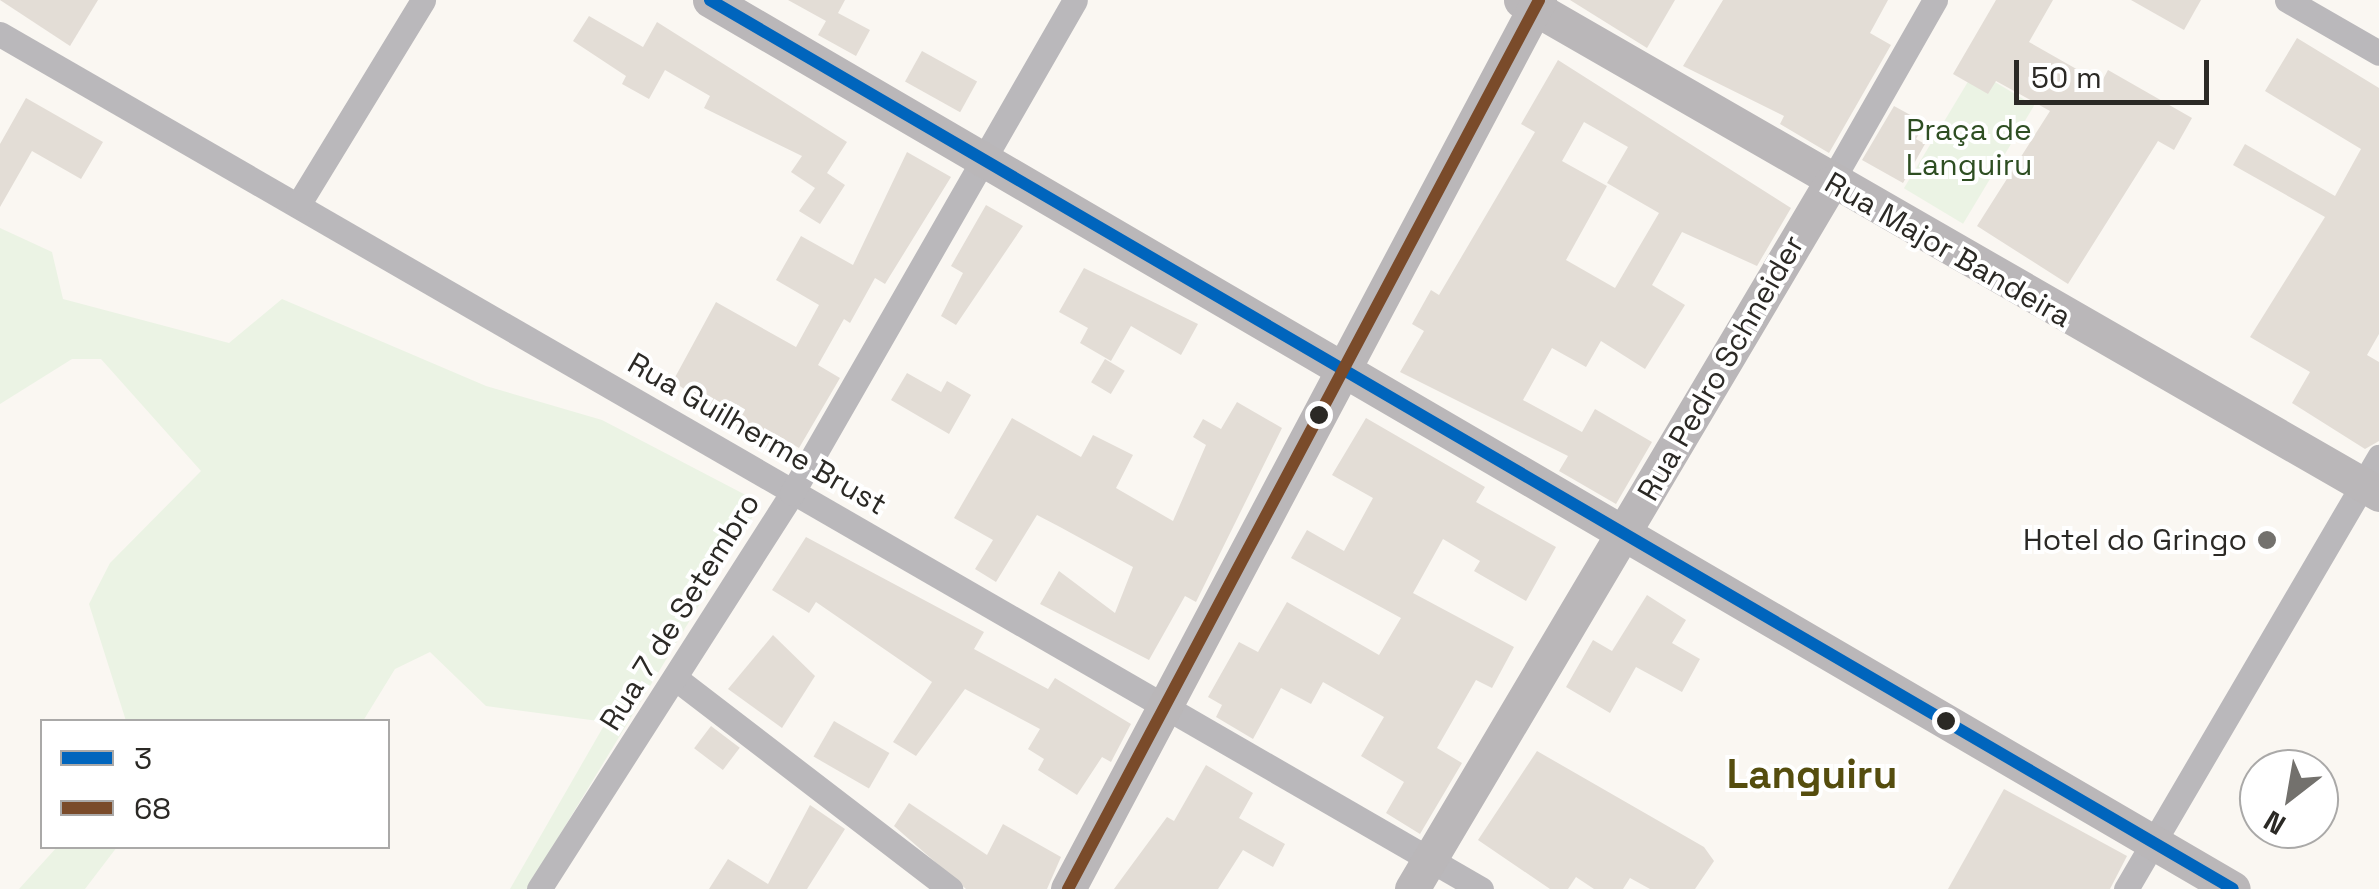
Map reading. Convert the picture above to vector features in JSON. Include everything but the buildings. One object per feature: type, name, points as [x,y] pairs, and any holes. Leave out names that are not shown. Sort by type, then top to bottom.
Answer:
[{"type":"main road","points":[[710,0],[981,162],[1348,370],[2233,889]]},
{"type":"main road","points":[[1068,889],[1348,370],[1533,3]]},
{"type":"main road","name":"Rua Major Bandeira","points":[[1533,3],[1830,184],[2374,479]]},
{"type":"main road","name":"Rua Pedro Schneider","points":[[1412,889],[1830,184]]},
{"type":"street","points":[[298,205],[423,0]]},
{"type":"street","name":"Rua 7 de Setembro","points":[[539,889],[678,681],[792,493],[1075,0]]},
{"type":"street","name":"Rua Pedro Schneider","points":[[1830,184],[1936,0]]},
{"type":"street","points":[[2287,0],[2379,52]]},
{"type":"street","name":"Rua Guilherme Brust","points":[[0,34],[1481,889]]},
{"type":"street","points":[[2126,889],[2374,479]]},
{"type":"street","points":[[678,681],[950,889]]},
{"type":"green space","name":"Praça de Languiru","points":[[1975,70],[2034,106],[1963,224],[1904,188]]},
{"type":"green space","points":[[0,228],[52,252],[63,299],[229,343],[282,299],[486,386],[602,420],[761,503],[527,889],[510,889],[606,722],[486,706],[430,652],[395,669],[364,719],[125,719],[89,604],[110,563],[201,471],[101,359],[72,359],[0,404]]},
{"type":"green space","points":[[54,849],[115,849],[85,889],[19,889]]},
{"type":"transit line","name":"3","points":[[710,0],[2233,889]]},
{"type":"transit line","name":"68","points":[[1068,889],[1539,0]]},
{"type":"place","name":"Hotel do Gringo","points":[[2267,540]]},
{"type":"district","name":"Languiru","points":[[1812,775]]}]
